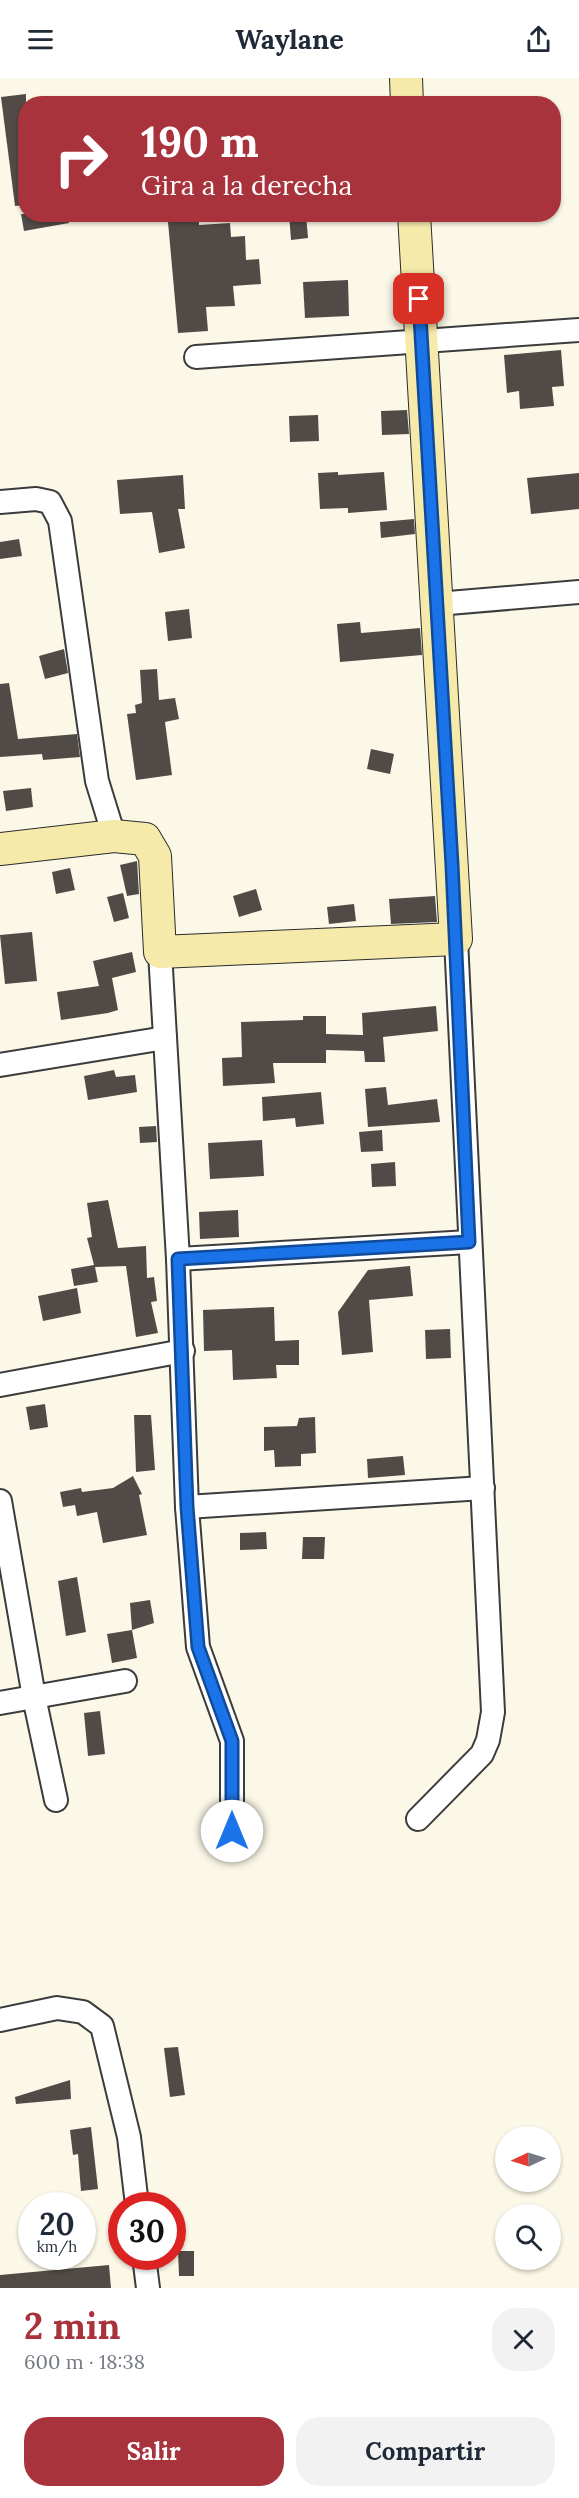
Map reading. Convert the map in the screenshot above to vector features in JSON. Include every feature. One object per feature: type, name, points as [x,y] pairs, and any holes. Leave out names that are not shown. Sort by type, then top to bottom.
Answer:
[{"type":"street","points":[[406,78],[407,96]]},
{"type":"street","points":[[415,222],[456,939],[493,1712],[488,1740],[482,1754],[418,1819]]},
{"type":"street","points":[[196,357],[579,330]]},
{"type":"street","points":[[0,502],[36,499],[50,502],[60,521],[97,781],[114,836]]},
{"type":"street","points":[[437,604],[579,592]]},
{"type":"street","points":[[0,849],[114,836],[145,839],[155,856],[183,1351],[187,1507],[198,1647],[232,1741],[232,1831]]},
{"type":"street","points":[[160,952],[456,939]]},
{"type":"street","points":[[0,1065],[165,1038]]},
{"type":"street","points":[[178,1259],[469,1242]]},
{"type":"street","points":[[0,1385],[183,1351]]},
{"type":"street","points":[[187,1507],[483,1488]]},
{"type":"street","points":[[0,1501],[34,1697],[56,1800]]},
{"type":"street","points":[[0,1702],[125,1681]]},
{"type":"street","points":[[0,2020],[57,2008],[83,2012],[102,2026],[129,2137],[135,2192]]},
{"type":"street","points":[[146,2270],[148,2288]]},
{"type":"building","points":[[26,94],[26,96],[18,96],[18,206],[15,206],[1,97]]},
{"type":"building","points":[[22,222],[69,222],[69,223],[24,231]]},
{"type":"building","points":[[168,222],[199,222],[199,225],[230,223],[231,237],[245,236],[246,260],[259,259],[261,284],[233,286],[235,306],[206,307],[208,331],[178,333]]},
{"type":"building","points":[[290,222],[307,222],[308,238],[291,240]]},
{"type":"building","points":[[348,280],[349,316],[305,318],[303,282]]},
{"type":"building","points":[[561,350],[564,386],[552,387],[554,406],[520,409],[519,391],[507,393],[504,355]]},
{"type":"building","points":[[407,410],[409,434],[382,435],[381,411]]},
{"type":"building","points":[[318,415],[319,441],[290,442],[289,416]]},
{"type":"building","points":[[338,472],[338,475],[384,472],[387,510],[348,513],[348,508],[320,509],[318,473]]},
{"type":"building","points":[[579,473],[579,509],[531,514],[527,478]]},
{"type":"building","points":[[183,475],[185,509],[178,509],[185,548],[159,553],[152,512],[120,514],[117,480]]},
{"type":"building","points":[[414,519],[415,534],[381,538],[380,522]]},
{"type":"building","points":[[19,539],[22,556],[0,559],[0,542]]},
{"type":"building","points":[[189,609],[192,638],[168,641],[165,612]]},
{"type":"building","points":[[360,622],[361,633],[420,628],[422,655],[340,662],[337,624]]},
{"type":"building","points":[[64,649],[68,673],[45,679],[39,656]]},
{"type":"building","points":[[157,669],[159,700],[175,698],[179,719],[165,722],[172,775],[136,780],[127,714],[136,713],[135,705],[142,703],[140,670]]},
{"type":"building","points":[[9,683],[18,739],[77,734],[80,757],[43,760],[42,754],[0,757],[0,684]]},
{"type":"building","points":[[371,749],[394,754],[390,774],[367,769]]},
{"type":"building","points":[[31,788],[33,807],[6,811],[3,791]]},
{"type":"building","points":[[137,861],[139,894],[127,896],[120,865]]},
{"type":"building","points":[[70,868],[75,890],[56,894],[52,872]]},
{"type":"building","points":[[256,889],[262,910],[239,917],[233,896]]},
{"type":"building","points":[[123,893],[129,918],[114,922],[107,897]]},
{"type":"building","points":[[435,896],[437,922],[391,924],[389,899]]},
{"type":"building","points":[[354,904],[356,921],[329,924],[327,907]]},
{"type":"building","points":[[32,932],[37,981],[5,984],[0,935]]},
{"type":"building","points":[[132,952],[136,972],[112,978],[118,1010],[61,1020],[57,992],[99,986],[93,961]]},
{"type":"building","points":[[436,1006],[438,1031],[383,1037],[385,1062],[365,1062],[364,1051],[326,1050],[326,1063],[273,1063],[275,1083],[223,1086],[222,1058],[242,1057],[241,1022],[303,1020],[303,1016],[326,1016],[326,1034],[363,1035],[362,1013]]},
{"type":"building","points":[[114,1070],[116,1077],[135,1075],[137,1092],[88,1100],[84,1076]]},
{"type":"building","points":[[386,1087],[388,1105],[437,1099],[440,1122],[368,1127],[365,1089]]},
{"type":"building","points":[[321,1092],[324,1124],[296,1127],[295,1118],[263,1121],[262,1097]]},
{"type":"building","points":[[156,1126],[157,1142],[140,1143],[139,1127]]},
{"type":"building","points":[[382,1130],[383,1151],[361,1152],[359,1132]]},
{"type":"building","points":[[262,1140],[264,1176],[210,1179],[208,1143]]},
{"type":"building","points":[[395,1162],[396,1186],[372,1187],[371,1164]]},
{"type":"building","points":[[108,1200],[118,1248],[146,1246],[147,1278],[154,1277],[157,1301],[151,1302],[158,1333],[136,1337],[126,1266],[95,1267],[98,1282],[74,1286],[71,1269],[94,1265],[87,1238],[92,1237],[87,1203]]},
{"type":"building","points":[[238,1210],[239,1237],[200,1239],[199,1212]]},
{"type":"building","points":[[410,1266],[413,1296],[369,1300],[373,1352],[342,1355],[338,1312],[368,1270]]},
{"type":"building","points":[[77,1288],[81,1313],[43,1321],[38,1296]]},
{"type":"building","points":[[274,1307],[275,1341],[299,1340],[299,1365],[276,1365],[277,1378],[233,1380],[232,1350],[204,1351],[203,1310]]},
{"type":"building","points":[[450,1329],[451,1358],[426,1359],[425,1330]]},
{"type":"building","points":[[45,1404],[48,1427],[30,1430],[26,1407]]},
{"type":"building","points":[[134,1415],[151,1415],[155,1470],[136,1472]]},
{"type":"building","points":[[315,1417],[316,1453],[301,1454],[301,1466],[275,1467],[274,1450],[264,1451],[264,1427],[297,1426],[299,1418]]},
{"type":"building","points":[[403,1456],[405,1475],[368,1478],[367,1459]]},
{"type":"building","points":[[133,1476],[142,1494],[139,1495],[147,1535],[103,1543],[97,1512],[77,1516],[75,1505],[63,1507],[60,1492],[81,1488],[82,1492],[113,1488]]},
{"type":"building","points":[[266,1532],[267,1549],[240,1550],[240,1533]]},
{"type":"building","points":[[303,1537],[325,1537],[324,1559],[302,1559]]},
{"type":"building","points":[[77,1577],[86,1632],[66,1636],[58,1581]]},
{"type":"building","points":[[150,1600],[154,1623],[132,1630],[130,1603]]},
{"type":"building","points":[[132,1630],[137,1658],[112,1663],[107,1634]]},
{"type":"building","points":[[100,1711],[105,1754],[88,1756],[84,1713]]},
{"type":"building","points":[[178,2047],[185,2095],[170,2097],[164,2048]]},
{"type":"building","points":[[70,2080],[71,2099],[16,2104],[15,2097]]},
{"type":"building","points":[[91,2127],[98,2189],[81,2191],[78,2154],[73,2155],[70,2130]]},
{"type":"building","points":[[186,2251],[194,2251],[194,2276],[179,2276],[179,2270],[186,2270]]},
{"type":"building","points":[[108,2265],[111,2288],[0,2288],[0,2275],[54,2270],[96,2270],[96,2266]]},
{"type":"route","points":[[232,1831],[232,1741],[198,1647],[187,1507],[178,1259],[469,1242],[452,865],[419,299]]}]
